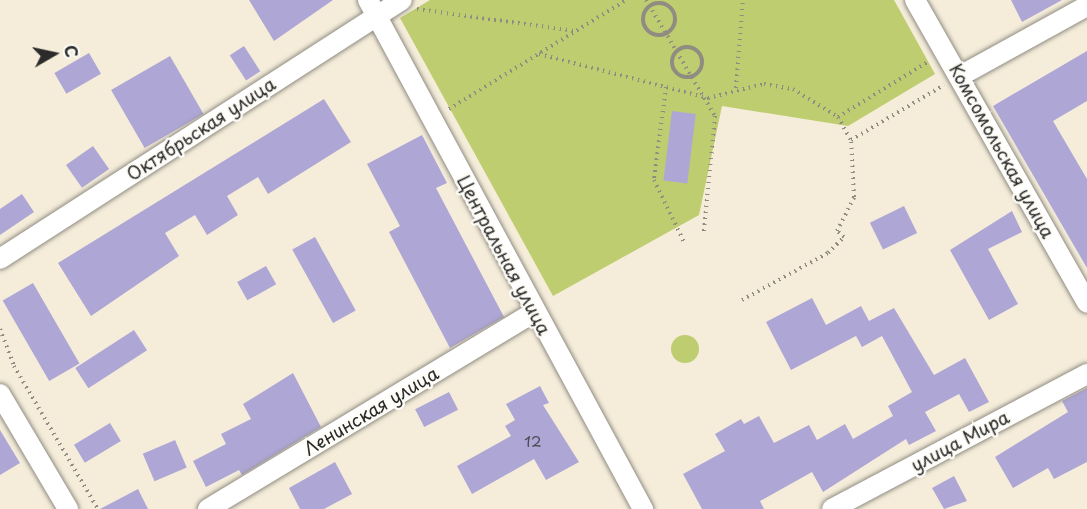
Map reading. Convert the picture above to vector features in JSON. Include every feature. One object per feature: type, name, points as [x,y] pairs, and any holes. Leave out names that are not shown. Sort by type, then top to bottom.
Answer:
[{"type":"street","name":"Комсомольская улица","points":[[915,0],[1087,303]]},
{"type":"street","name":"Октябрьская улица","points":[[0,259],[372,8],[409,4]]},
{"type":"street","points":[[960,76],[1087,6]]},
{"type":"street","name":"Центральная улица","points":[[372,8],[643,509]]},
{"type":"street","name":"Ленинская улица","points":[[208,509],[535,312]]},
{"type":"street","name":"улица Мира","points":[[832,509],[1087,374]]},
{"type":"street","points":[[0,394],[68,509]]},
{"type":"path","points":[[449,109],[626,0]]},
{"type":"path","points":[[646,0],[708,98],[715,117],[704,231]]},
{"type":"path","points":[[736,88],[743,0]]},
{"type":"path","points":[[662,3],[673,10],[675,23],[668,33],[654,35],[644,25],[650,6],[662,3]]},
{"type":"path","points":[[409,4],[576,31]]},
{"type":"path","points":[[678,50],[690,47],[700,54],[702,66],[694,75]]},
{"type":"path","points":[[678,50],[674,70],[694,75]]},
{"type":"path","points":[[838,117],[945,51]]},
{"type":"path","points":[[539,54],[708,98],[736,88],[764,84],[793,89],[838,117],[851,140],[854,197],[837,231],[843,237],[828,253],[742,300]]},
{"type":"path","points":[[851,140],[960,76]]},
{"type":"path","points":[[666,87],[654,180],[684,242]]},
{"type":"path","points":[[0,329],[14,366],[98,509]]},
{"type":"green space","points":[[430,0],[894,0],[935,74],[848,126],[722,106],[699,215],[553,296],[400,18]]},
{"type":"green space","points":[[685,335],[695,339],[699,349],[695,359],[685,363],[675,359],[671,349],[675,339]]},
{"type":"building","points":[[249,0],[333,0],[274,41]]},
{"type":"building","points":[[1011,0],[1062,0],[1022,22]]},
{"type":"building","points":[[244,46],[260,71],[246,80],[230,55]]},
{"type":"building","points":[[1087,51],[1087,101],[1053,121],[1087,179],[1087,268],[993,106]]},
{"type":"building","points":[[89,53],[101,74],[66,94],[54,73]]},
{"type":"building","points":[[170,56],[204,114],[145,148],[111,90]]},
{"type":"building","points":[[324,99],[351,142],[268,194],[258,177],[227,196],[238,215],[207,235],[195,215],[165,233],[179,256],[91,316],[58,263]]},
{"type":"building","points":[[672,111],[696,114],[687,183],[663,180]]},
{"type":"building","points":[[422,135],[447,183],[436,188],[504,317],[450,348],[389,232],[400,226],[367,164]]},
{"type":"building","points":[[93,146],[109,169],[82,188],[66,165]]},
{"type":"building","points":[[22,194],[34,212],[0,235],[0,209]]},
{"type":"building","points":[[904,206],[917,233],[883,250],[870,223]]},
{"type":"building","points":[[1012,211],[1022,232],[988,249],[1018,304],[989,320],[950,250]]},
{"type":"building","points":[[315,237],[356,310],[333,323],[292,250]]},
{"type":"building","points":[[266,266],[276,284],[247,300],[237,282]]},
{"type":"building","points":[[33,283],[80,364],[49,381],[3,300]]},
{"type":"building","points":[[812,298],[826,325],[861,306],[869,321],[894,308],[934,375],[965,358],[989,402],[969,412],[959,394],[925,412],[936,431],[909,445],[906,439],[823,492],[812,472],[760,501],[764,509],[702,509],[683,474],[725,451],[715,434],[741,419],[744,424],[759,416],[774,443],[809,425],[817,440],[845,424],[853,439],[893,416],[888,406],[912,392],[882,336],[862,347],[856,336],[791,370],[766,322]]},
{"type":"building","points":[[134,330],[147,350],[88,388],[75,368]]},
{"type":"building","points":[[293,373],[321,427],[242,475],[239,470],[206,487],[193,461],[226,444],[221,434],[251,419],[243,404]]},
{"type":"building","points":[[540,386],[549,403],[543,405],[579,462],[546,480],[534,459],[472,494],[457,466],[511,436],[505,426],[515,420],[506,404]]},
{"type":"building","points":[[1087,388],[1087,462],[1054,479],[1048,468],[1013,488],[995,457],[1068,412],[1062,401]]},
{"type":"building","points":[[449,392],[458,410],[424,427],[415,409]]},
{"type":"building","points":[[110,423],[121,441],[85,463],[74,445]]},
{"type":"building","points":[[0,430],[20,463],[0,475]]},
{"type":"building","points":[[175,440],[187,468],[155,481],[143,454]]},
{"type":"building","points":[[335,462],[352,494],[324,509],[300,509],[289,488]]},
{"type":"building","points":[[954,476],[967,501],[944,509],[932,488]]},
{"type":"building","points":[[138,489],[148,509],[100,509]]}]
